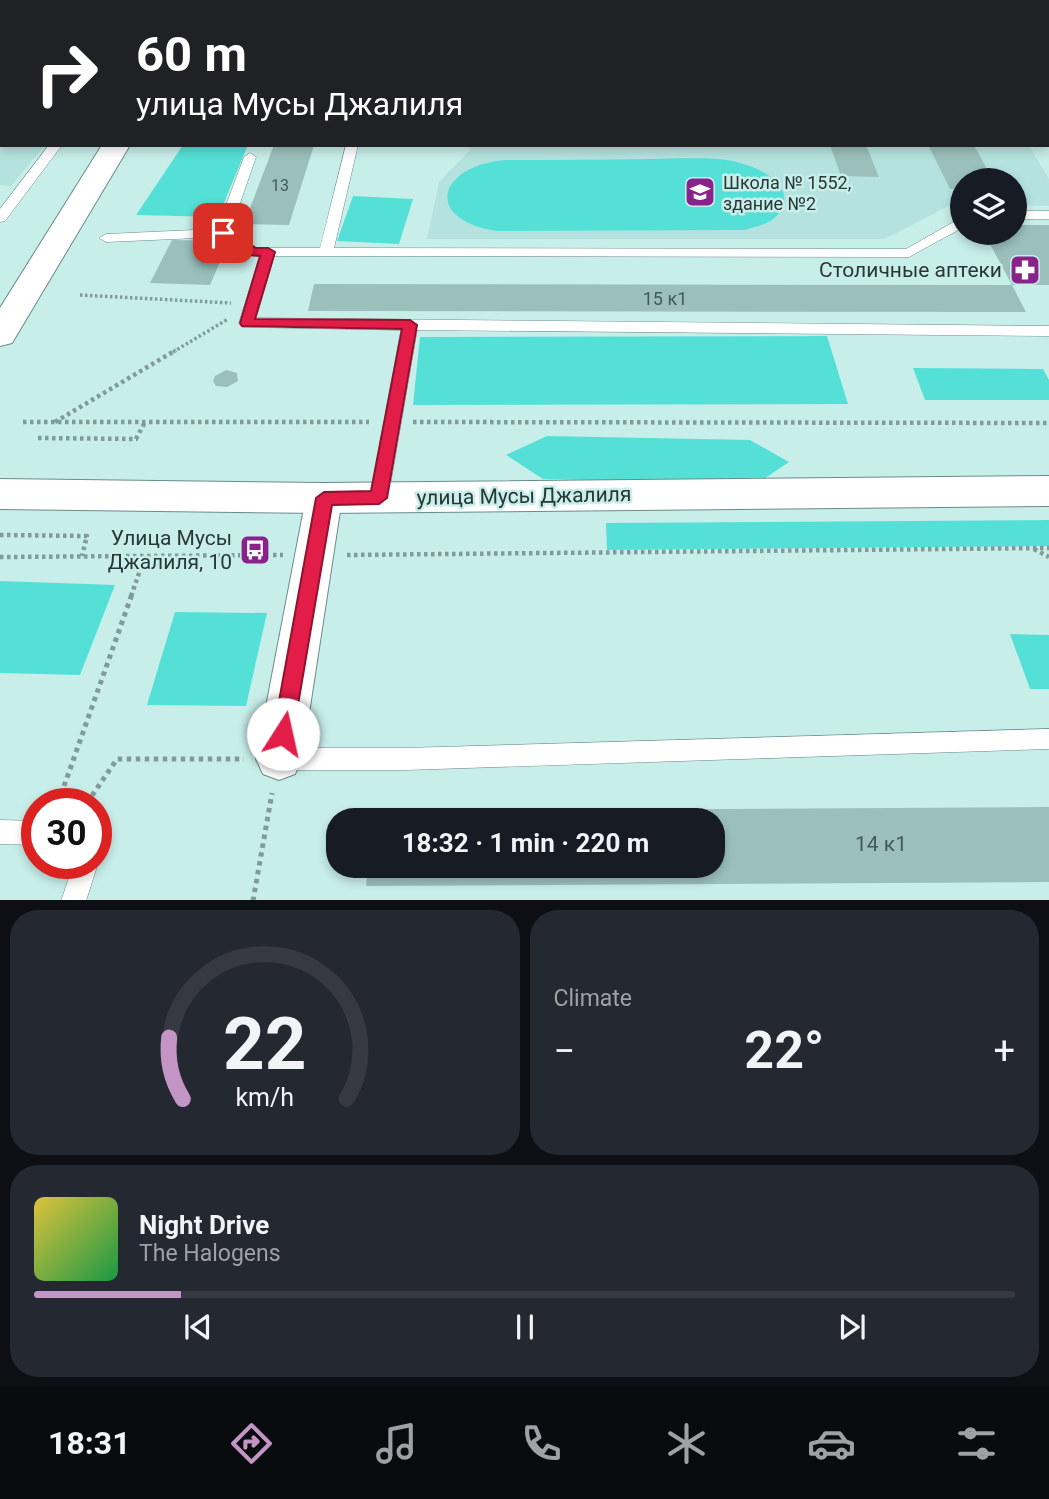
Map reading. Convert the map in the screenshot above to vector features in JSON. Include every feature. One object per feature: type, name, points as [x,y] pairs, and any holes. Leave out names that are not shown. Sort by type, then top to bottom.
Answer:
[{"type":"main road","points":[[0,335],[115,147]]},
{"type":"main road","name":"улица Мусы Джалиля","points":[[0,494],[379,498],[1049,491]]},
{"type":"street","points":[[279,759],[324,498]]},
{"type":"lane","points":[[2,211],[54,147]]},
{"type":"lane","points":[[326,252],[352,147]]},
{"type":"lane","points":[[223,233],[250,157]]},
{"type":"lane","points":[[1027,215],[1049,215]]},
{"type":"lane","points":[[106,239],[223,233],[253,252],[909,253],[950,230]]},
{"type":"lane","points":[[268,252],[247,323],[1049,331]]},
{"type":"lane","points":[[379,498],[410,325]]},
{"type":"lane","points":[[279,759],[406,759],[1049,739]]},
{"type":"lane","points":[[0,832],[21,833]]},
{"type":"lane","points":[[73,900],[81,879]]},
{"type":"path","points":[[80,295],[253,304]]},
{"type":"path","points":[[55,422],[253,304]]},
{"type":"path","points":[[23,422],[368,422]]},
{"type":"path","points":[[38,438],[136,439],[145,422]]},
{"type":"path","points":[[419,422],[1049,423]]},
{"type":"path","points":[[0,535],[87,536],[82,556]]},
{"type":"path","points":[[1033,548],[1049,557]]},
{"type":"path","points":[[0,557],[1049,548]]},
{"type":"path","points":[[63,788],[145,556]]},
{"type":"path","points":[[97,788],[117,759],[279,759],[253,900]]},
{"type":"shaded area","points":[[0,147],[43,147],[11,186],[0,185]]},
{"type":"shaded area","points":[[182,147],[247,147],[218,217],[136,215]]},
{"type":"shaded area","name":"Школа № 1552, здание №2","points":[[468,147],[1030,147],[1049,179],[1049,206],[1027,205],[1027,168],[950,168],[950,205],[885,239],[427,239],[439,182],[471,149]]},
{"type":"shaded area","points":[[505,160],[726,160],[768,175],[783,190],[784,200],[781,210],[774,218],[745,230],[497,231],[473,225],[457,216],[449,205],[448,194],[453,182],[465,172],[482,164]]},
{"type":"shaded area","points":[[353,196],[413,199],[399,244],[337,241]]},
{"type":"shaded area","points":[[827,336],[848,404],[413,405],[420,337]]},
{"type":"shaded area","points":[[913,368],[1043,369],[1049,380],[1049,400],[925,400]]},
{"type":"shaded area","points":[[547,436],[750,440],[789,462],[758,483],[543,479],[506,455]]},
{"type":"shaded area","points":[[1049,520],[1049,546],[607,550],[606,523]]},
{"type":"shaded area","points":[[0,581],[115,585],[80,675],[0,673]]},
{"type":"shaded area","points":[[175,612],[267,613],[246,706],[147,705]]},
{"type":"shaded area","points":[[1010,634],[1049,635],[1049,689],[1030,689]]},
{"type":"building","points":[[273,147],[313,147],[289,225],[244,224]]},
{"type":"building","points":[[831,147],[867,147],[879,177],[841,176]]},
{"type":"building","points":[[929,147],[975,147],[986,168],[950,168],[950,189]]},
{"type":"building","points":[[1027,225],[1049,225],[1049,285],[1012,285],[990,245],[1027,245]]},
{"type":"building","points":[[172,240],[229,241],[210,285],[150,283]]},
{"type":"building","points":[[314,284],[1012,285],[1026,312],[308,311]]},
{"type":"building","points":[[226,370],[237,373],[238,381],[227,387],[216,386],[213,381],[215,376]]},
{"type":"building","points":[[1049,807],[1049,882],[366,886],[367,878],[725,878],[725,809]]},
{"type":"place","name":"Школа № 1552, здание №2","points":[[700,192]]},
{"type":"place","name":"Столичные аптеки","points":[[1025,270]]},
{"type":"place","name":"Улица Мусы Джалиля, 10","points":[[255,550]]},
{"type":"route","points":[[223,233],[253,252],[268,252],[247,323],[410,325],[379,498],[324,498],[283,734]]}]
